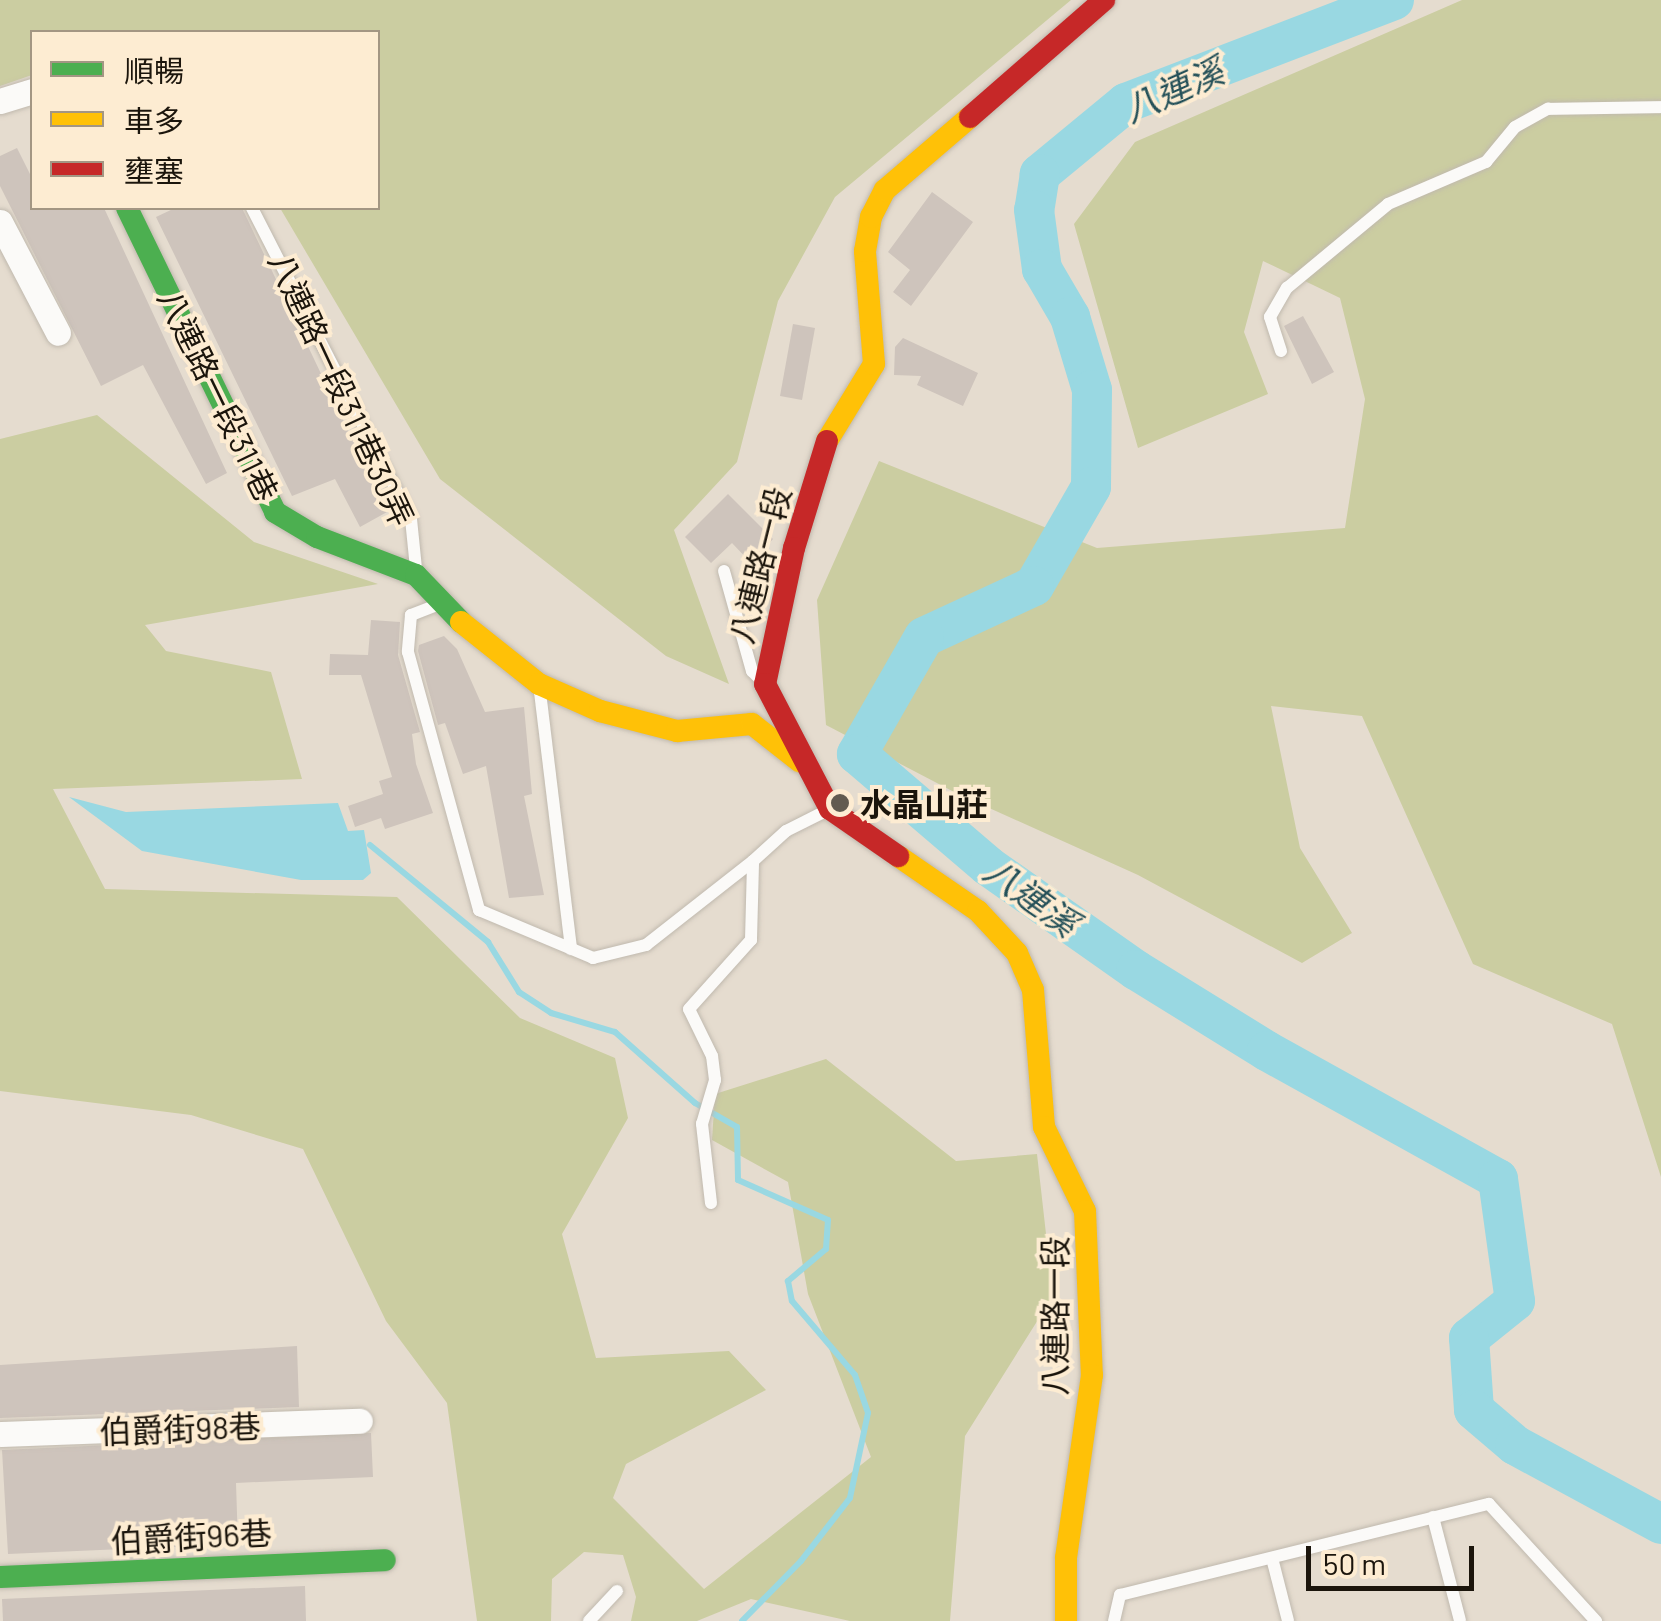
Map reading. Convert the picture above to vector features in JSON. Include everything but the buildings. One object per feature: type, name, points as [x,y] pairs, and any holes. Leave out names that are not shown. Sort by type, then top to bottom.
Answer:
[{"type":"street","name":"八連路一段","points":[[1066,1621],[1066,1558],[1092,1374],[1090,1254],[1085,1211],[1044,1127],[1033,990],[1017,953],[978,911],[830,809],[814,770],[765,684],[794,548],[828,434],[874,364],[865,252],[872,218],[885,190],[1104,0]]},
{"type":"street","points":[[0,101],[30,92]]},
{"type":"street","name":"八連路一段311巷","points":[[129,210],[275,512],[317,537],[416,576],[442,603],[539,684],[600,711],[677,731],[752,724],[814,770]]},
{"type":"street","points":[[0,222],[58,333]]},
{"type":"street","name":"伯爵街98巷","points":[[0,1434],[360,1421]]},
{"type":"street","name":"伯爵街96巷","points":[[0,1577],[386,1560]]},
{"type":"lane","points":[[1281,351],[1270,317],[1287,288],[1388,204],[1486,162],[1515,127],[1548,109],[1661,107]]},
{"type":"lane","name":"八連路一段311巷30弄","points":[[253,210],[410,519],[416,576]]},
{"type":"lane","points":[[724,571],[752,670],[765,684]]},
{"type":"lane","points":[[442,603],[411,614],[408,652],[478,910],[593,958],[646,945],[753,861],[786,830],[830,809]]},
{"type":"lane","points":[[539,684],[570,950]]},
{"type":"lane","points":[[711,1203],[702,1124],[715,1080],[712,1056],[690,1009],[751,940],[753,861]]},
{"type":"lane","points":[[1114,1621],[1120,1595],[1490,1504],[1596,1621]]},
{"type":"lane","points":[[1433,1518],[1460,1621]]},
{"type":"lane","points":[[1272,1558],[1288,1621]]},
{"type":"lane","points":[[588,1621],[617,1591]]},
{"type":"green space","points":[[0,0],[1071,0],[835,197],[778,301],[737,462],[674,530],[729,684],[666,656],[440,479],[281,210],[380,210],[380,30],[30,30],[30,76],[0,86]]},
{"type":"green space","points":[[1462,0],[1661,0],[1661,1177],[1612,1024],[1473,964],[1362,716],[1271,706],[1300,848],[1352,933],[1302,963],[1138,875],[956,793],[826,725],[817,600],[879,461],[1097,548],[1345,528],[1365,399],[1340,298],[1263,261],[1244,332],[1268,394],[1138,448],[1074,224],[1135,142]]},
{"type":"green space","points":[[97,415],[254,542],[378,584],[145,625],[166,651],[271,672],[302,779],[53,789],[105,889],[397,897],[520,1018],[615,1058],[628,1118],[562,1234],[596,1358],[729,1351],[766,1390],[626,1464],[613,1498],[704,1589],[871,1457],[808,1294],[788,1182],[712,1140],[715,1094],[826,1059],[956,1161],[1037,1154],[1053,1296],[965,1436],[950,1621],[850,1621],[751,1599],[697,1621],[631,1621],[636,1597],[623,1555],[584,1552],[552,1579],[551,1621],[477,1621],[447,1403],[386,1321],[303,1149],[191,1115],[0,1091],[0,439]]},
{"type":"water","points":[[69,797],[126,812],[338,803],[348,831],[364,830],[371,873],[363,880],[301,880],[142,851]]},
{"type":"waterway","name":"八連溪","points":[[1394,0],[1126,103],[1040,174],[1034,210],[1042,269],[1070,317],[1092,390],[1091,487],[1034,586],[924,637],[857,754],[988,866],[1136,970],[1267,1051],[1498,1179],[1515,1301],[1469,1338],[1474,1410],[1515,1445],[1661,1524]]},
{"type":"waterway","points":[[370,845],[488,942],[519,992],[551,1013],[615,1032],[695,1103],[737,1127],[738,1180],[828,1220],[826,1249],[788,1281],[792,1301],[855,1375],[868,1413],[850,1498],[801,1561],[742,1621]]},
{"type":"traffic: fast","points":[[128,210],[275,512],[317,537],[416,575],[461,622]]},
{"type":"traffic: fast","points":[[0,1577],[385,1560]]},
{"type":"traffic: slow","points":[[827,441],[874,364],[865,251],[871,217],[885,190],[970,117]]},
{"type":"traffic: slow","points":[[461,622],[539,684],[600,711],[677,731],[752,724],[799,761]]},
{"type":"traffic: slow","points":[[898,856],[978,911],[1017,953],[1033,990],[1044,1127],[1085,1211],[1092,1375],[1066,1558],[1066,1621]]},
{"type":"traffic: jam","points":[[970,117],[1104,0]]},
{"type":"traffic: jam","points":[[827,441],[794,548],[765,684],[830,809],[898,856]]},
{"type":"place","name":"水晶山莊","points":[[840,803]]}]
